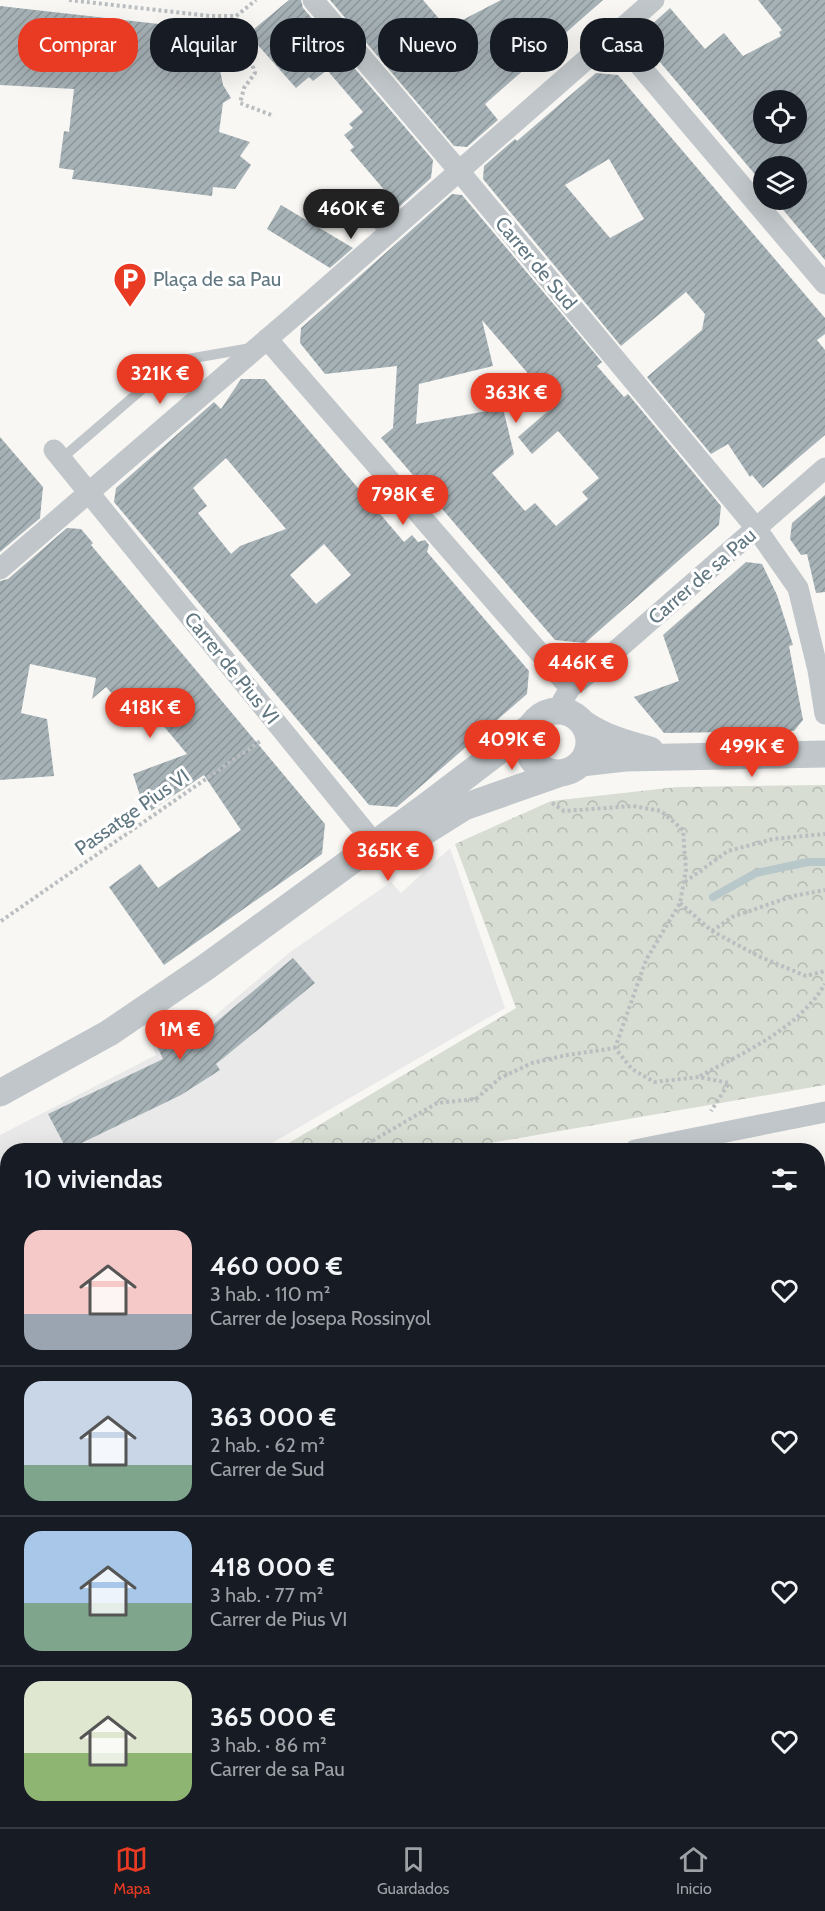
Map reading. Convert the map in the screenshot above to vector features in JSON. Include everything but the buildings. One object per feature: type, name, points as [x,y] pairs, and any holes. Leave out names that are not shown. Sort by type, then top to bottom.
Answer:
[{"type":"street","name":"Carrer de Sud","points":[[313,0],[459,171],[756,528],[798,588],[818,670],[825,714]]},
{"type":"street","points":[[632,18],[654,0]]},
{"type":"street","points":[[0,569],[262,343],[382,228],[459,171],[580,63]]},
{"type":"street","points":[[645,72],[825,284]]},
{"type":"street","points":[[262,343],[564,699],[567,712],[594,731],[628,745],[678,756]]},
{"type":"street","points":[[58,454],[88,492]]},
{"type":"street","name":"Carrer de sa Pau","points":[[564,699],[603,662],[825,468]]},
{"type":"street","name":"Carrer de Pius VI","points":[[88,492],[375,844]]},
{"type":"street","points":[[0,1093],[109,1033],[206,967],[375,844],[564,699]]},
{"type":"street","points":[[529,728],[526,744],[531,759],[543,770],[570,769],[589,748],[589,739],[582,723]]},
{"type":"street","points":[[206,967],[335,890],[464,807],[570,769],[605,759],[825,754]]},
{"type":"street","points":[[671,1143],[825,1112]]},
{"type":"lane","points":[[58,454],[154,379],[171,362],[262,343]]},
{"type":"path","points":[[69,0],[210,16],[236,16],[256,0]]},
{"type":"path","points":[[255,72],[244,88],[240,103],[274,116]]},
{"type":"path","name":"Passatge Pius VI","points":[[1,921],[280,727]]},
{"type":"path","points":[[549,801],[564,811],[633,806],[661,811],[683,830],[686,870],[680,903],[646,960],[615,1048]]},
{"type":"path","points":[[683,883],[728,851],[773,839],[825,834]]},
{"type":"path","points":[[712,932],[732,917],[793,896],[825,890]]},
{"type":"path","points":[[680,903],[712,932],[758,956],[806,976],[825,971]]},
{"type":"path","points":[[699,1077],[752,1048],[800,1016],[816,1000],[825,984]]},
{"type":"path","points":[[615,1048],[632,1069],[654,1082],[699,1077],[729,1083],[710,1112],[712,1135]]},
{"type":"path","points":[[369,1143],[437,1103],[476,1100],[500,1078],[532,1063],[615,1048]]},
{"type":"shaded area","points":[[450,848],[505,1008],[272,1143],[0,1143],[0,1135],[156,1055],[152,1044],[199,1011],[210,1020],[289,953],[391,882],[401,893]]},
{"type":"green space","points":[[825,785],[825,1085],[490,1143],[289,1143],[516,1008],[455,844],[551,801],[677,787]]},
{"type":"waterway","points":[[713,897],[756,873],[808,862],[825,862]]},
{"type":"place","name":"Plaça de sa Pau","points":[[130,308]]}]
